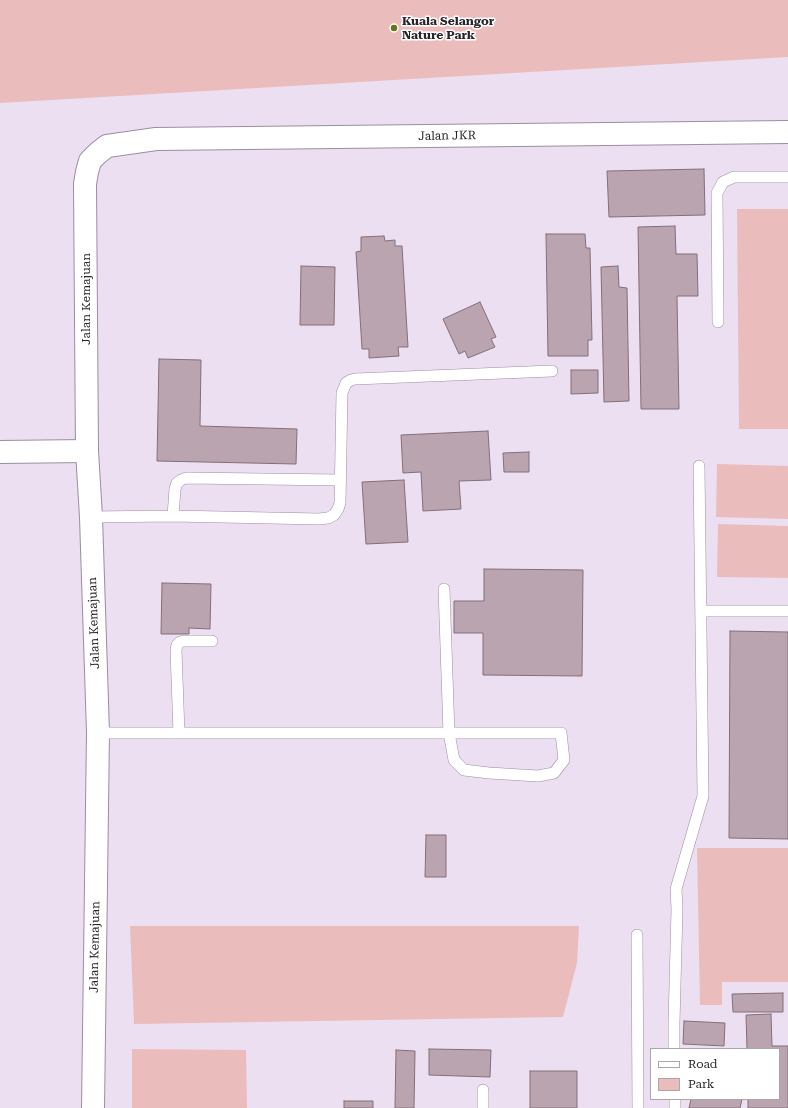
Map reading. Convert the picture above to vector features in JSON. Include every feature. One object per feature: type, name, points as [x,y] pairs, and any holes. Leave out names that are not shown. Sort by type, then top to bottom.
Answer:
[{"type":"street","name":"Jalan JKR","points":[[107,146],[156,139],[788,132]]},
{"type":"street","name":"Jalan Kemajuan","points":[[93,1108],[98,733],[91,516],[87,451],[86,184],[90,161],[107,146]]},
{"type":"street","points":[[0,452],[87,451]]},
{"type":"lane","points":[[718,322],[717,193],[723,182],[734,177],[788,177]]},
{"type":"lane","points":[[91,516],[328,518],[334,515],[340,503],[342,392],[346,383],[351,380],[363,379],[552,371]]},
{"type":"lane","points":[[674,1048],[677,909],[676,889],[703,796],[699,466]]},
{"type":"lane","points":[[173,516],[175,489],[177,483],[181,480],[194,478],[341,480]]},
{"type":"lane","points":[[98,733],[179,733],[449,733],[561,733],[564,760],[554,773],[538,776],[464,770],[454,760],[449,733],[444,589]]},
{"type":"lane","points":[[701,611],[788,611]]},
{"type":"lane","points":[[179,733],[177,646],[180,642],[184,641],[212,641]]},
{"type":"lane","points":[[637,935],[638,1108]]},
{"type":"lane","points":[[482,1090],[483,1108]]},
{"type":"green space","name":"Kuala Selangor Nature Park","points":[[0,0],[788,0],[788,57],[0,103]]},
{"type":"green space","points":[[737,209],[788,209],[788,429],[739,429]]},
{"type":"green space","points":[[717,464],[788,466],[788,519],[716,517]]},
{"type":"green space","points":[[718,524],[788,526],[788,578],[717,577]]},
{"type":"green space","points":[[697,848],[788,848],[788,982],[722,982],[722,1005],[700,1005]]},
{"type":"green space","points":[[130,926],[579,926],[577,963],[563,1017],[134,1024]]},
{"type":"green space","points":[[132,1049],[246,1050],[247,1108],[132,1108]]},
{"type":"building","points":[[704,169],[705,215],[609,217],[607,171]]},
{"type":"building","points":[[675,226],[676,254],[697,254],[698,296],[677,296],[679,409],[641,409],[638,227]]},
{"type":"building","points":[[546,234],[585,234],[586,248],[590,248],[592,340],[588,340],[588,356],[548,356]]},
{"type":"building","points":[[384,236],[385,241],[395,240],[395,246],[402,246],[408,347],[398,347],[399,356],[369,358],[369,349],[362,349],[356,252],[361,251],[361,237]]},
{"type":"building","points":[[301,266],[335,267],[334,325],[300,325]]},
{"type":"building","points":[[618,266],[619,287],[627,288],[629,401],[604,402],[601,267]]},
{"type":"building","points":[[480,302],[496,337],[491,339],[495,347],[468,358],[465,351],[459,354],[443,319]]},
{"type":"building","points":[[159,359],[201,360],[200,426],[297,429],[296,464],[157,461]]},
{"type":"building","points":[[571,370],[598,370],[598,393],[571,394]]},
{"type":"building","points":[[488,431],[491,480],[459,481],[461,509],[423,511],[421,472],[403,473],[401,435]]},
{"type":"building","points":[[529,452],[529,472],[504,472],[503,453]]},
{"type":"building","points":[[404,480],[408,542],[366,544],[362,482]]},
{"type":"building","points":[[484,569],[583,570],[582,676],[483,675],[483,633],[454,633],[454,601],[484,601]]},
{"type":"building","points":[[162,583],[211,584],[210,629],[189,628],[189,634],[161,634]]},
{"type":"building","points":[[730,631],[788,632],[788,839],[729,838]]},
{"type":"building","points":[[426,835],[446,835],[446,877],[425,877]]},
{"type":"building","points":[[783,993],[783,1012],[733,1012],[732,994]]},
{"type":"building","points":[[771,1014],[772,1046],[788,1046],[788,1108],[748,1108],[748,1100],[780,1100],[780,1048],[747,1048],[746,1015]]},
{"type":"building","points":[[684,1021],[725,1023],[724,1046],[683,1044]]},
{"type":"building","points":[[429,1049],[491,1050],[490,1077],[429,1075]]},
{"type":"building","points":[[396,1050],[415,1051],[414,1108],[395,1108]]},
{"type":"building","points":[[530,1071],[577,1071],[577,1108],[530,1108]]},
{"type":"building","points":[[691,1100],[742,1100],[740,1108],[689,1108]]},
{"type":"building","points":[[344,1101],[373,1101],[373,1108],[344,1108]]},
{"type":"place","name":"Kuala Selangor Nature Park","points":[[394,28]]}]
